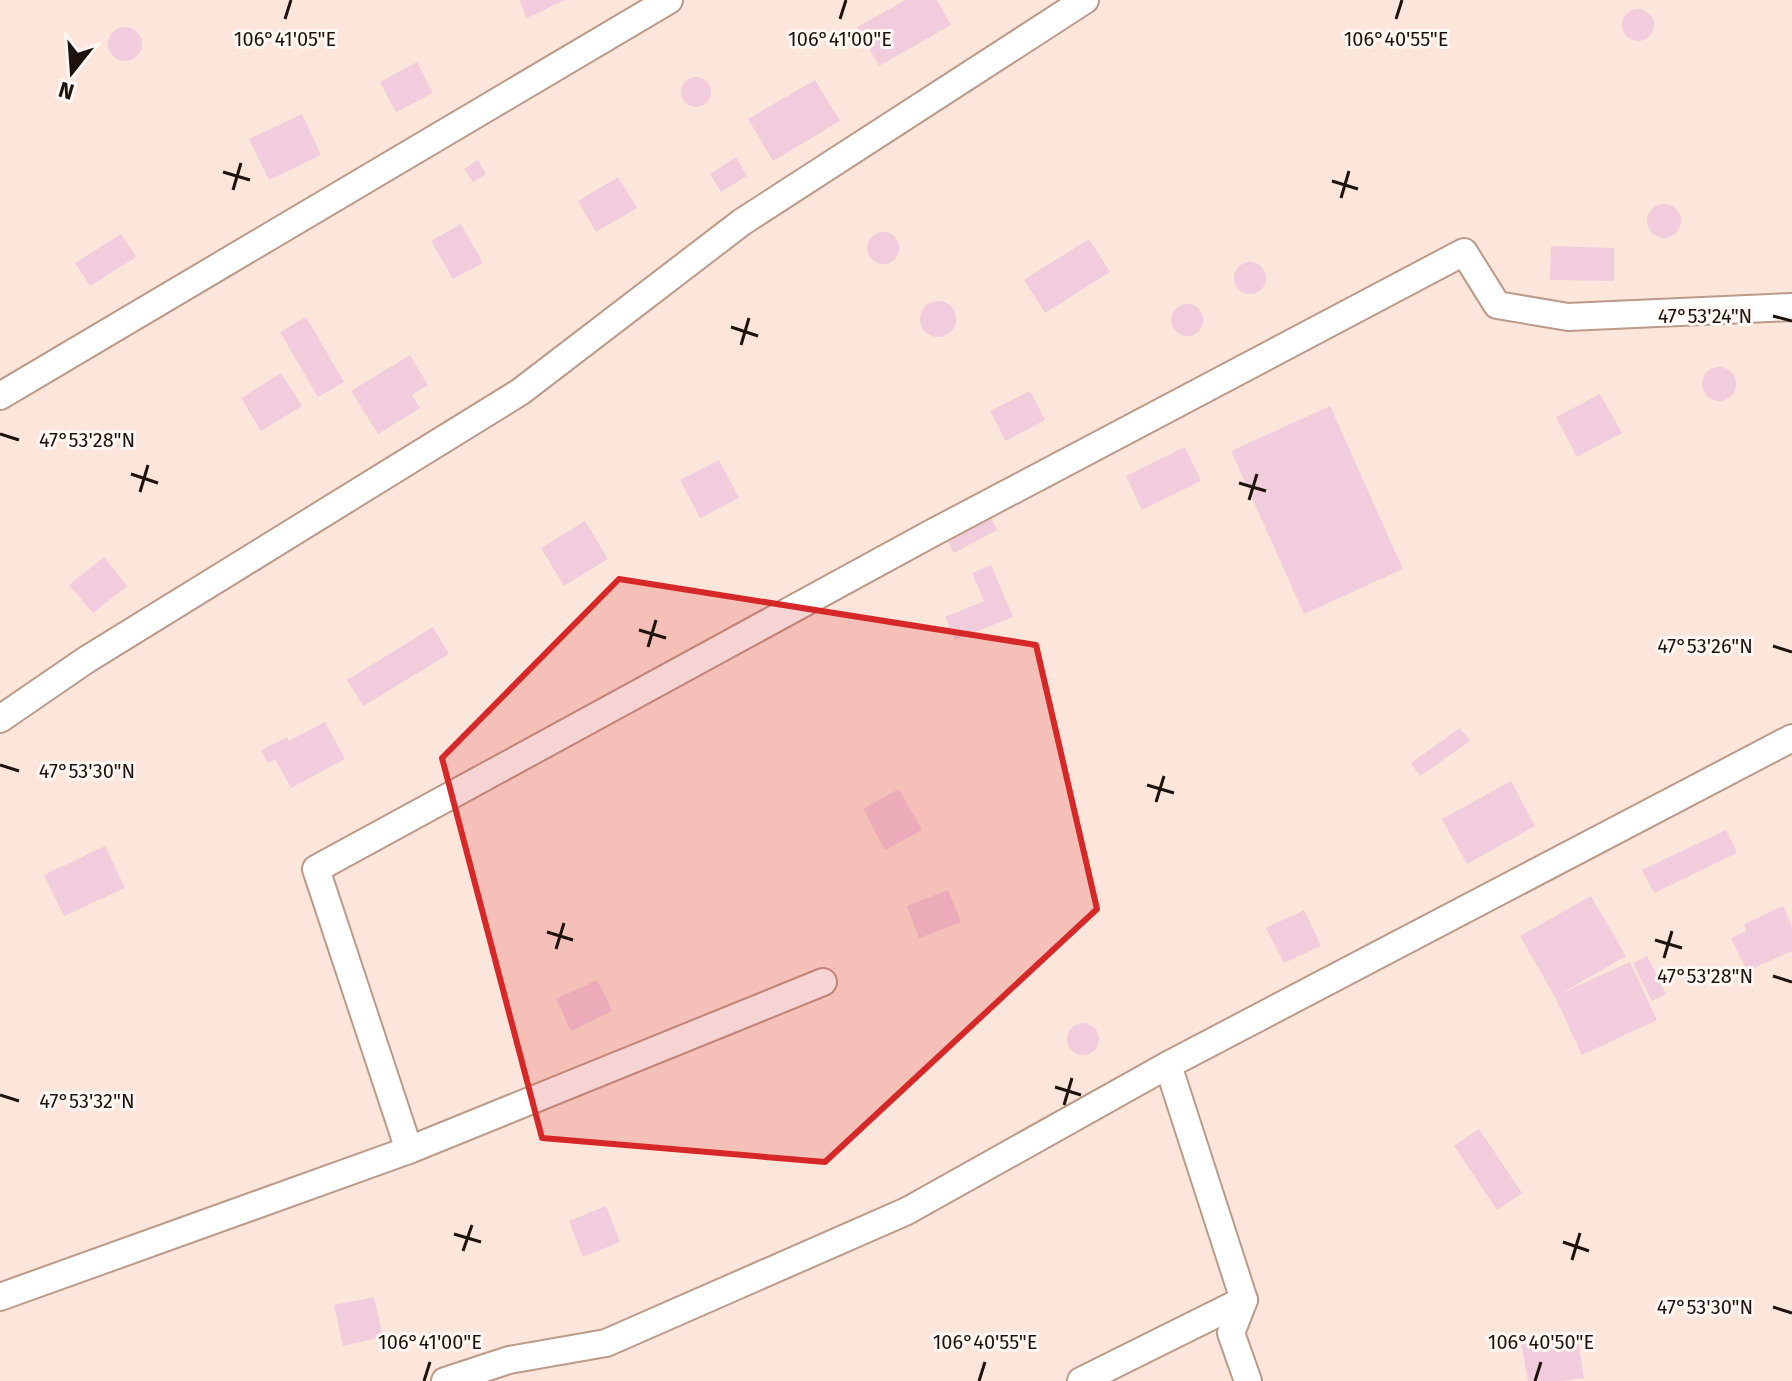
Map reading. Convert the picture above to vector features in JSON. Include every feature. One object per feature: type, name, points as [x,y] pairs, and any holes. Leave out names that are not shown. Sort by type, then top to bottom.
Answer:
[{"type":"street","points":[[0,396],[669,0]]},
{"type":"street","points":[[0,719],[86,660],[520,392],[742,222],[1085,0]]},
{"type":"street","points":[[409,1150],[316,869],[934,532],[1464,252],[1497,305],[1568,317],[1792,307]]},
{"type":"street","points":[[445,1381],[509,1360],[606,1343],[907,1211],[1168,1065],[1792,738]]},
{"type":"street","points":[[0,1297],[409,1150],[823,982]]},
{"type":"street","points":[[1168,1065],[1244,1300],[1231,1333],[1248,1381]]},
{"type":"street","points":[[1081,1381],[1244,1300]]},
{"type":"highlighted area","points":[[619,579],[1036,645],[1097,909],[825,1162],[542,1138],[442,758]]},
{"type":"building","points":[[519,0],[565,0],[527,18]]},
{"type":"building","points":[[906,0],[937,0],[951,25],[879,66],[857,27]]},
{"type":"building","points":[[1638,9],[1649,14],[1654,25],[1649,36],[1638,41],[1627,36],[1622,25],[1627,14]]},
{"type":"building","points":[[125,27],[137,32],[142,44],[137,56],[125,61],[113,56],[108,44],[113,32]]},
{"type":"building","points":[[417,62],[433,93],[396,112],[380,82]]},
{"type":"building","points":[[696,77],[707,81],[711,92],[707,103],[696,107],[685,103],[681,92],[685,81]]},
{"type":"building","points":[[815,80],[840,121],[773,161],[748,119]]},
{"type":"building","points":[[302,114],[321,155],[269,180],[249,139]]},
{"type":"building","points":[[736,157],[747,176],[721,192],[710,174]]},
{"type":"building","points":[[478,160],[486,174],[473,182],[464,169]]},
{"type":"building","points":[[618,177],[637,208],[596,232],[578,201]]},
{"type":"building","points":[[1664,204],[1676,209],[1681,221],[1676,233],[1664,238],[1652,233],[1647,221],[1652,209]]},
{"type":"building","points":[[461,224],[483,263],[453,279],[431,241]]},
{"type":"building","points":[[883,232],[894,237],[899,248],[894,259],[883,264],[872,259],[867,248],[872,237]]},
{"type":"building","points":[[121,234],[136,257],[90,286],[75,263]]},
{"type":"building","points":[[1089,239],[1110,272],[1045,313],[1024,280]]},
{"type":"building","points":[[1551,246],[1614,248],[1614,281],[1550,280]]},
{"type":"building","points":[[1250,262],[1261,267],[1266,278],[1261,289],[1250,294],[1239,289],[1234,278],[1239,267]]},
{"type":"building","points":[[938,301],[951,306],[956,319],[951,332],[938,337],[925,332],[920,319],[925,306]]},
{"type":"building","points":[[1187,304],[1198,309],[1203,320],[1198,331],[1187,336],[1176,331],[1171,320],[1176,309]]},
{"type":"building","points":[[306,317],[344,382],[318,397],[280,332]]},
{"type":"building","points":[[410,355],[428,385],[412,395],[420,408],[378,434],[351,391]]},
{"type":"building","points":[[1719,367],[1731,372],[1736,384],[1731,396],[1719,401],[1707,396],[1702,384],[1707,372]]},
{"type":"building","points":[[281,373],[302,406],[261,431],[241,398]]},
{"type":"building","points":[[1030,391],[1045,420],[1006,441],[990,411]]},
{"type":"building","points":[[1600,394],[1622,433],[1577,457],[1556,417]]},
{"type":"building","points":[[1330,406],[1403,569],[1304,614],[1231,451]]},
{"type":"building","points":[[1185,447],[1201,481],[1142,510],[1126,476]]},
{"type":"building","points":[[719,460],[739,498],[700,518],[680,480]]},
{"type":"building","points":[[987,510],[997,530],[954,553],[943,533]]},
{"type":"building","points":[[585,521],[608,559],[564,586],[541,548]]},
{"type":"building","points":[[104,557],[127,586],[93,613],[69,585]]},
{"type":"building","points":[[991,565],[1013,617],[955,640],[945,617],[984,601],[972,573]]},
{"type":"building","points":[[433,627],[449,654],[363,706],[347,680]]},
{"type":"building","points":[[325,722],[345,759],[291,788],[275,759],[268,763],[261,750],[287,737],[289,741]]},
{"type":"building","points":[[1460,728],[1470,741],[1420,776],[1411,763]]},
{"type":"building","points":[[1511,781],[1535,826],[1467,864],[1442,819]]},
{"type":"building","points":[[899,789],[922,830],[885,850],[863,809]]},
{"type":"building","points":[[1726,830],[1737,853],[1654,893],[1642,870]]},
{"type":"building","points":[[105,846],[125,888],[64,916],[44,875]]},
{"type":"building","points":[[948,890],[961,922],[919,938],[907,906]]},
{"type":"building","points":[[1591,896],[1626,956],[1560,994],[1630,962],[1657,1020],[1582,1055],[1555,997],[1520,936]]},
{"type":"building","points":[[1783,906],[1792,926],[1792,951],[1747,971],[1731,938],[1746,931],[1744,924]]},
{"type":"building","points":[[1304,910],[1321,946],[1284,963],[1266,928]]},
{"type":"building","points":[[1647,956],[1666,994],[1652,1001],[1633,963]]},
{"type":"building","points":[[597,980],[612,1011],[571,1031],[556,999]]},
{"type":"building","points":[[1083,1023],[1094,1028],[1099,1039],[1094,1050],[1083,1055],[1072,1050],[1067,1039],[1072,1028]]},
{"type":"building","points":[[1479,1129],[1522,1193],[1497,1210],[1454,1146]]},
{"type":"building","points":[[606,1206],[620,1242],[583,1257],[569,1221]]},
{"type":"building","points":[[374,1297],[383,1337],[343,1346],[334,1305]]},
{"type":"building","points":[[1577,1333],[1584,1378],[1528,1381],[1521,1342]]}]
